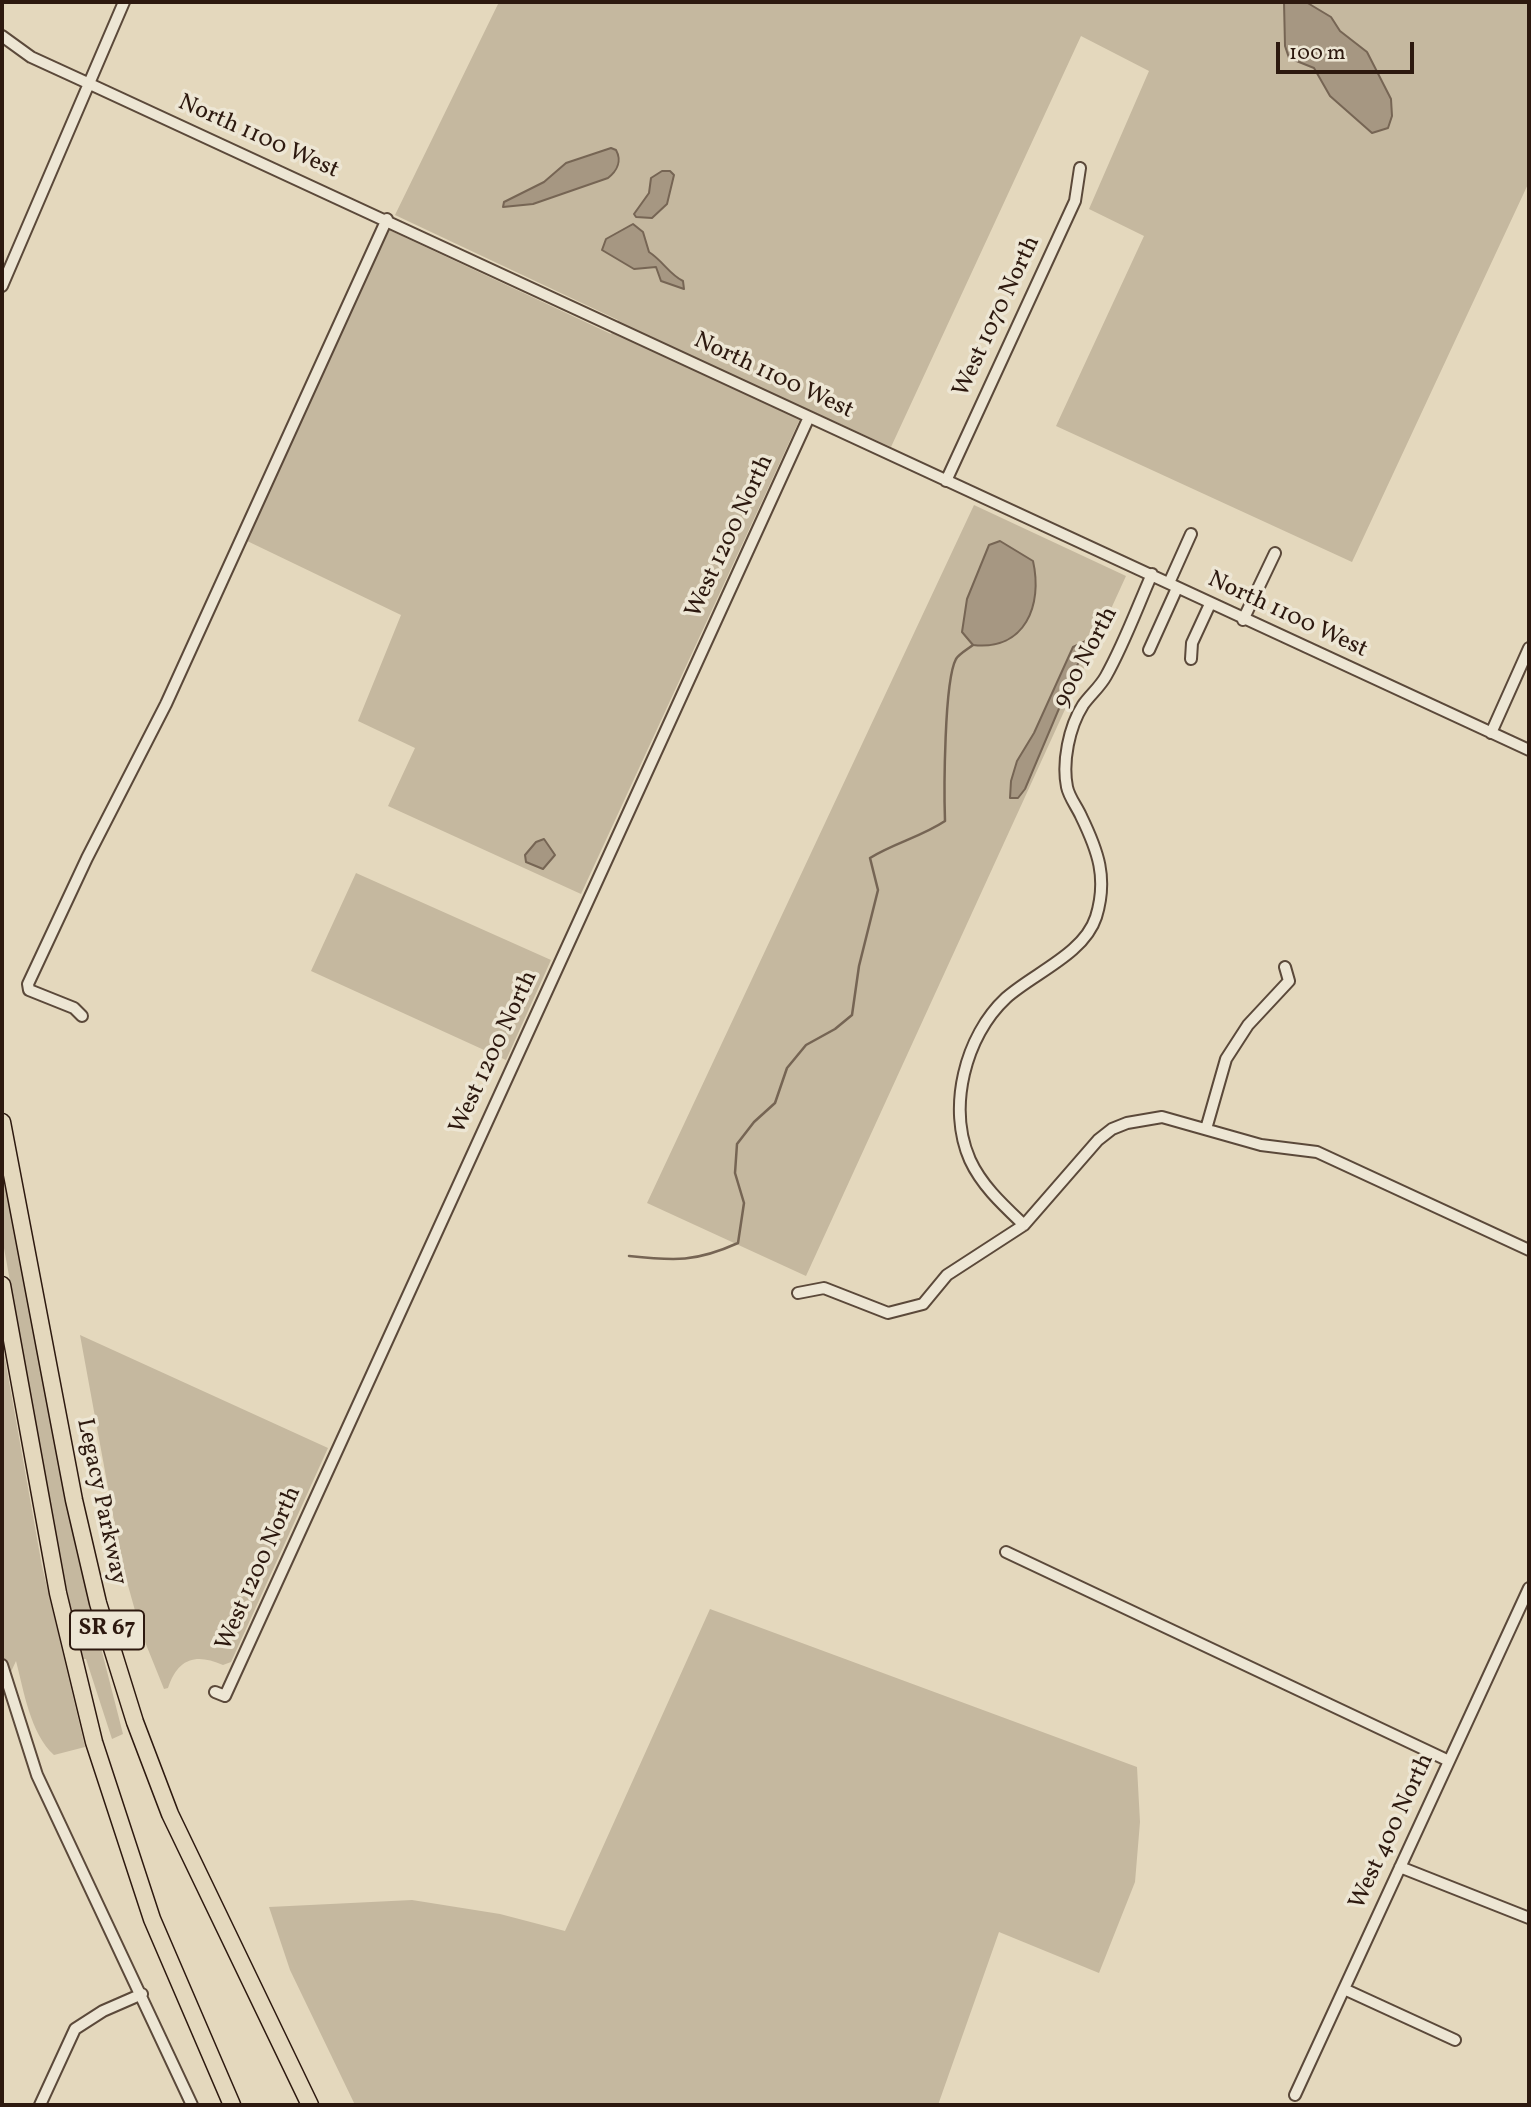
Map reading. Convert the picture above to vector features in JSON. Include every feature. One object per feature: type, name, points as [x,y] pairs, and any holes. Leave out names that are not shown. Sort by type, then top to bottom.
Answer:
[{"type":"highway","name":"Legacy Parkway","points":[[2,1122],[77,1513],[98,1603],[135,1722],[170,1814],[310,2105]]},
{"type":"highway","name":"SR 67","points":[[2,1285],[58,1593],[94,1742],[152,1919],[232,2105]]},
{"type":"street","points":[[2,286],[124,2]]},
{"type":"street","name":"North 1100 West","points":[[2,36],[31,57],[387,219],[946,481],[1152,574],[1243,620],[1529,750]]},
{"type":"street","name":"West 1070 North","points":[[946,481],[1075,201],[1080,169]]},
{"type":"street","points":[[82,1016],[74,1008],[29,990],[28,984],[87,858],[166,704],[387,219]]},
{"type":"street","name":"West 1200 North","points":[[215,1692],[225,1696],[809,417]]},
{"type":"street","points":[[1149,650],[1191,534]]},
{"type":"street","points":[[1243,620],[1275,554]]},
{"type":"street","name":"900 North","points":[[1024,1225],[989,1191],[970,1159],[959,1115],[962,1082],[972,1049],[986,1022],[1006,999],[1081,942],[1095,920],[1103,868],[1097,849],[1067,788],[1069,738],[1082,707],[1105,678],[1152,574]]},
{"type":"street","points":[[1191,659],[1192,643],[1210,604]]},
{"type":"street","points":[[1491,733],[1529,648]]},
{"type":"street","points":[[1206,1129],[1226,1059],[1248,1026],[1289,981],[1285,967]]},
{"type":"street","points":[[798,1293],[824,1288],[888,1313],[923,1304],[947,1275],[1024,1225],[1098,1140],[1112,1129],[1162,1117],[1261,1145],[1332,1157],[1529,1251]]},
{"type":"street","points":[[1006,1552],[1449,1761]]},
{"type":"street","name":"West 400 North","points":[[1295,2095],[1529,1588]]},
{"type":"street","points":[[2,1665],[37,1774],[192,2105]]},
{"type":"street","points":[[1400,1867],[1529,1918]]},
{"type":"street","points":[[1344,1989],[1455,2040]]},
{"type":"street","points":[[40,2105],[75,2029],[103,2011],[142,1994]]},
{"type":"shaded area","points":[[499,2],[1529,2],[1529,182],[1352,562],[1056,426],[1144,236],[1089,209],[1149,71],[1081,36],[891,447],[805,408],[581,894],[388,806],[415,748],[358,721],[401,615],[243,539],[387,229],[611,334],[618,320],[395,215]]},
{"type":"shaded area","points":[[1284,2],[1306,2],[1331,17],[1340,31],[1367,52],[1391,99],[1392,116],[1388,128],[1372,133],[1330,96],[1314,68],[1289,58],[1285,46]]},
{"type":"shaded area","points":[[611,148],[618,154],[618,162],[608,178],[533,204],[503,207],[504,202],[544,182],[566,163]]},
{"type":"shaded area","points":[[662,171],[670,171],[674,175],[667,204],[652,218],[636,217],[634,214],[649,193],[651,178]]},
{"type":"shaded area","points":[[633,224],[643,232],[649,252],[683,281],[684,289],[661,281],[656,267],[634,269],[602,250],[606,239]]},
{"type":"shaded area","points":[[974,505],[1126,576],[806,1276],[647,1203]]},
{"type":"shaded area","points":[[1000,541],[1033,561],[1035,594],[1032,608],[1026,622],[1006,641],[991,645],[973,645],[962,632],[967,599],[989,545]]},
{"type":"shaded area","points":[[1088,640],[1025,789],[1018,798],[1010,798],[1011,781],[1017,761],[1034,733],[1073,647]]},
{"type":"shaded area","points":[[544,839],[555,855],[543,869],[526,862],[525,855],[536,842]]},
{"type":"shaded area","points":[[356,873],[551,960],[506,1060],[311,971]]},
{"type":"shaded area","points":[[2,1163],[76,1550],[123,1734],[112,1739],[86,1659],[82,1659],[61,1563],[2,1237]]},
{"type":"shaded area","points":[[80,1335],[328,1448],[231,1662],[223,1665],[204,1659],[189,1661],[177,1670],[168,1688],[164,1689],[141,1632],[122,1564]]},
{"type":"shaded area","points":[[2,1342],[42,1566],[85,1747],[54,1755],[34,1724],[16,1661],[2,1691]]},
{"type":"shaded area","points":[[710,1609],[1137,1767],[1140,1822],[1135,1882],[1099,1973],[999,1932],[938,2105],[355,2105],[290,1970],[269,1907],[412,1900],[500,1914],[565,1931]]},
{"type":"waterway","points":[[629,1256],[685,1259],[710,1254],[738,1243],[744,1203],[735,1173],[737,1144],[754,1122],[775,1103],[787,1068],[806,1045],[835,1029],[852,1015],[859,966],[878,890],[870,858],[945,821],[946,738],[952,671],[956,659],[973,645]]}]
